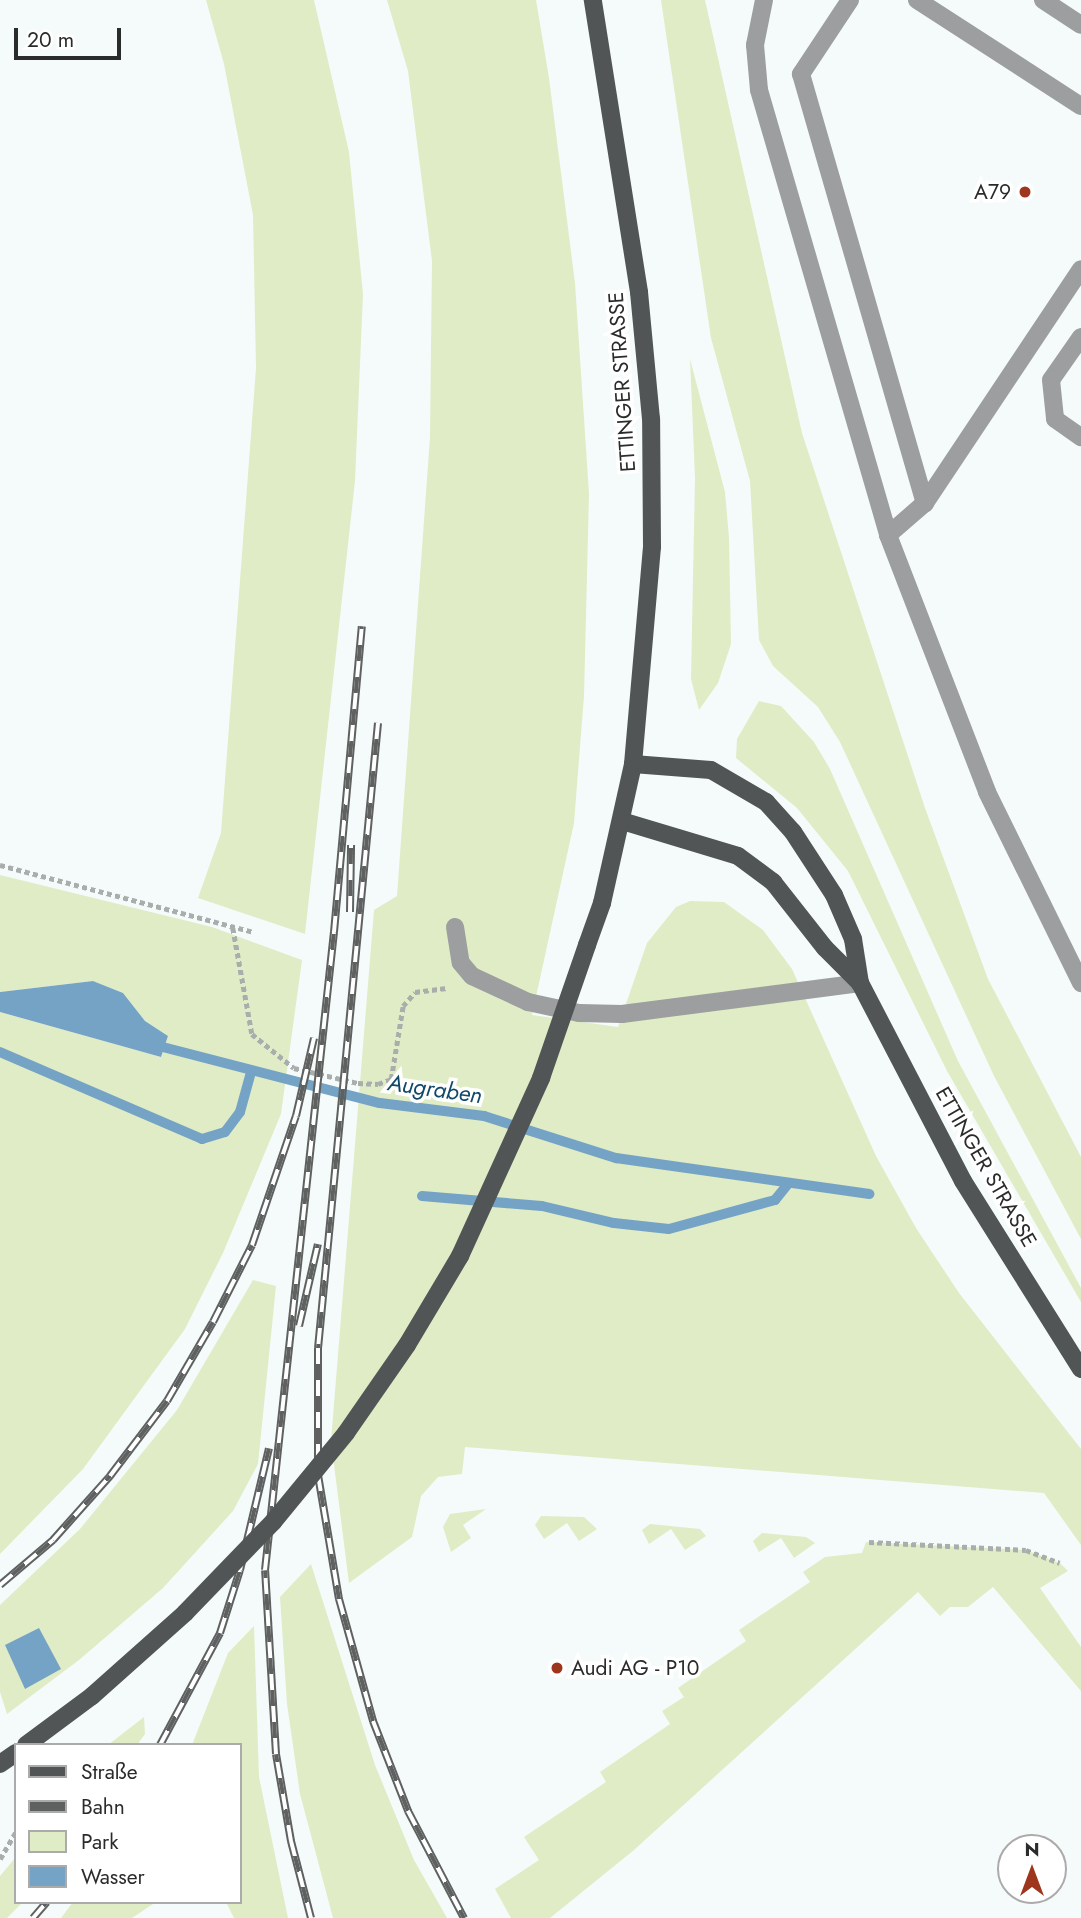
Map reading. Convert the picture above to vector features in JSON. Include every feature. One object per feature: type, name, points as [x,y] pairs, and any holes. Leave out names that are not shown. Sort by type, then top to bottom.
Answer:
[{"type":"main road","name":"ETTINGER STRASSE","points":[[593,0],[639,292],[651,419],[652,547],[633,764],[622,821],[738,856],[773,882],[825,948],[860,983],[963,1181],[1081,1368]]},
{"type":"main road","name":"ETTINGER STRASSE","points":[[633,764],[711,770],[766,802],[793,832],[834,895],[853,939],[860,983]]},
{"type":"main road","points":[[29,1743],[92,1696],[185,1613],[273,1522],[346,1433],[407,1345],[460,1256],[541,1078],[587,946],[622,821]]},
{"type":"lane","points":[[764,0],[755,46],[759,90],[888,535],[987,792],[1081,983]]},
{"type":"lane","points":[[850,0],[801,74],[925,503]]},
{"type":"lane","points":[[917,0],[1081,106]]},
{"type":"lane","points":[[1043,0],[1081,25]]},
{"type":"lane","points":[[888,535],[925,503],[1081,269]]},
{"type":"lane","points":[[1081,337],[1051,380],[1055,419],[1081,436]]},
{"type":"lane","points":[[455,927],[461,962],[491,988],[528,1002],[579,1013],[622,1014],[860,983]]},
{"type":"path","points":[[0,865],[253,933]]},
{"type":"path","points":[[233,928],[252,1034],[294,1068],[358,1083],[378,1084],[391,1079],[403,1006],[415,992],[491,988]]},
{"type":"path","points":[[869,1542],[1026,1550],[1060,1563]]},
{"type":"path","points":[[0,1859],[14,1834]]},
{"type":"green space","points":[[206,0],[314,0],[349,152],[363,294],[355,481],[305,934],[198,898],[221,833],[256,368],[253,215],[224,64]]},
{"type":"green space","points":[[387,0],[536,0],[549,78],[575,283],[589,494],[584,696],[574,823],[532,1015],[618,1027],[647,943],[676,907],[690,901],[724,902],[763,930],[792,969],[876,1156],[916,1228],[959,1293],[1081,1449],[1081,1545],[1044,1493],[465,1447],[462,1474],[438,1477],[421,1496],[412,1537],[349,1583],[331,1441],[374,910],[397,896],[430,437],[432,261],[408,71]]},
{"type":"green space","points":[[661,0],[705,0],[802,433],[925,808],[988,979],[1081,1157],[1081,1239],[994,1076],[840,742],[818,707],[773,666],[759,640],[750,481],[711,338]]},
{"type":"green space","points":[[690,359],[725,492],[729,538],[731,644],[718,683],[699,710],[691,679],[695,478]]},
{"type":"green space","points":[[759,701],[781,706],[814,742],[830,769],[958,1061],[1081,1288],[1081,1302],[947,1071],[848,871],[797,808],[736,758],[737,739]]},
{"type":"green space","points":[[0,875],[212,927],[302,960],[281,1114],[223,1253],[185,1329],[83,1469],[0,1554],[0,1012],[161,1057],[168,1036],[145,1021],[123,993],[93,981],[0,992]]},
{"type":"green space","points":[[253,1280],[276,1286],[258,1464],[233,1511],[163,1588],[79,1660],[7,1714],[0,1692],[0,1605],[80,1529],[177,1410]]},
{"type":"green space","points":[[486,1509],[463,1525],[471,1538],[451,1552],[443,1527],[450,1514]]},
{"type":"green space","points":[[541,1516],[584,1517],[597,1529],[579,1541],[567,1523],[544,1539],[535,1525]]},
{"type":"green space","points":[[650,1524],[700,1529],[706,1536],[685,1550],[671,1529],[649,1544],[642,1530]]},
{"type":"green space","points":[[762,1533],[806,1537],[815,1543],[794,1558],[781,1538],[759,1552],[753,1541]]},
{"type":"green space","points":[[866,1542],[1026,1550],[1060,1563],[1068,1571],[1040,1588],[1081,1647],[1081,1691],[993,1587],[968,1607],[950,1607],[940,1616],[918,1592],[634,1850],[550,1918],[511,1918],[495,1889],[539,1860],[524,1837],[606,1782],[600,1772],[670,1724],[662,1711],[684,1697],[678,1688],[746,1641],[739,1630],[810,1582],[803,1572],[825,1557],[862,1553]]},
{"type":"green space","points":[[311,1564],[375,1765],[414,1860],[447,1918],[333,1918],[300,1794],[287,1704],[280,1597]]},
{"type":"green space","points":[[254,1626],[259,1777],[288,1918],[234,1918],[227,1904],[242,1904],[242,1743],[193,1743],[228,1653]]},
{"type":"green space","points":[[144,1717],[145,1734],[138,1743],[111,1743]]},
{"type":"green space","points":[[14,1859],[14,1904],[21,1904],[7,1918],[0,1918],[0,1876]]},
{"type":"green space","points":[[72,1904],[153,1904],[132,1918],[61,1918]]},
{"type":"water","points":[[93,981],[123,993],[145,1021],[168,1036],[161,1057],[0,1012],[0,992]]},
{"type":"water","points":[[39,1628],[61,1669],[25,1689],[5,1645]]},
{"type":"waterway","name":"Augraben","points":[[155,1045],[380,1103],[484,1116],[616,1158],[869,1194]]},
{"type":"waterway","points":[[0,1052],[202,1139],[225,1132],[240,1112],[251,1072]]},
{"type":"waterway","points":[[422,1196],[542,1206],[614,1223],[669,1229],[775,1200],[789,1183]]},
{"type":"railway","points":[[311,1918],[291,1841],[276,1754],[265,1570],[334,932],[362,626]]},
{"type":"railway","points":[[378,723],[318,1348],[318,1475],[339,1599],[373,1721],[408,1811],[464,1918]]},
{"type":"railway","points":[[350,912],[351,845]]},
{"type":"railway","points":[[0,1585],[53,1540],[110,1476],[167,1401],[213,1322],[252,1245],[296,1116],[314,1038]]},
{"type":"railway","points":[[299,1326],[318,1244]]},
{"type":"railway","points":[[161,1743],[220,1633],[240,1570],[269,1448]]},
{"type":"railway","points":[[33,1918],[45,1904]]},
{"type":"place","name":"A79","points":[[1025,192]]},
{"type":"place","name":"Audi AG - P10","points":[[557,1668]]}]
